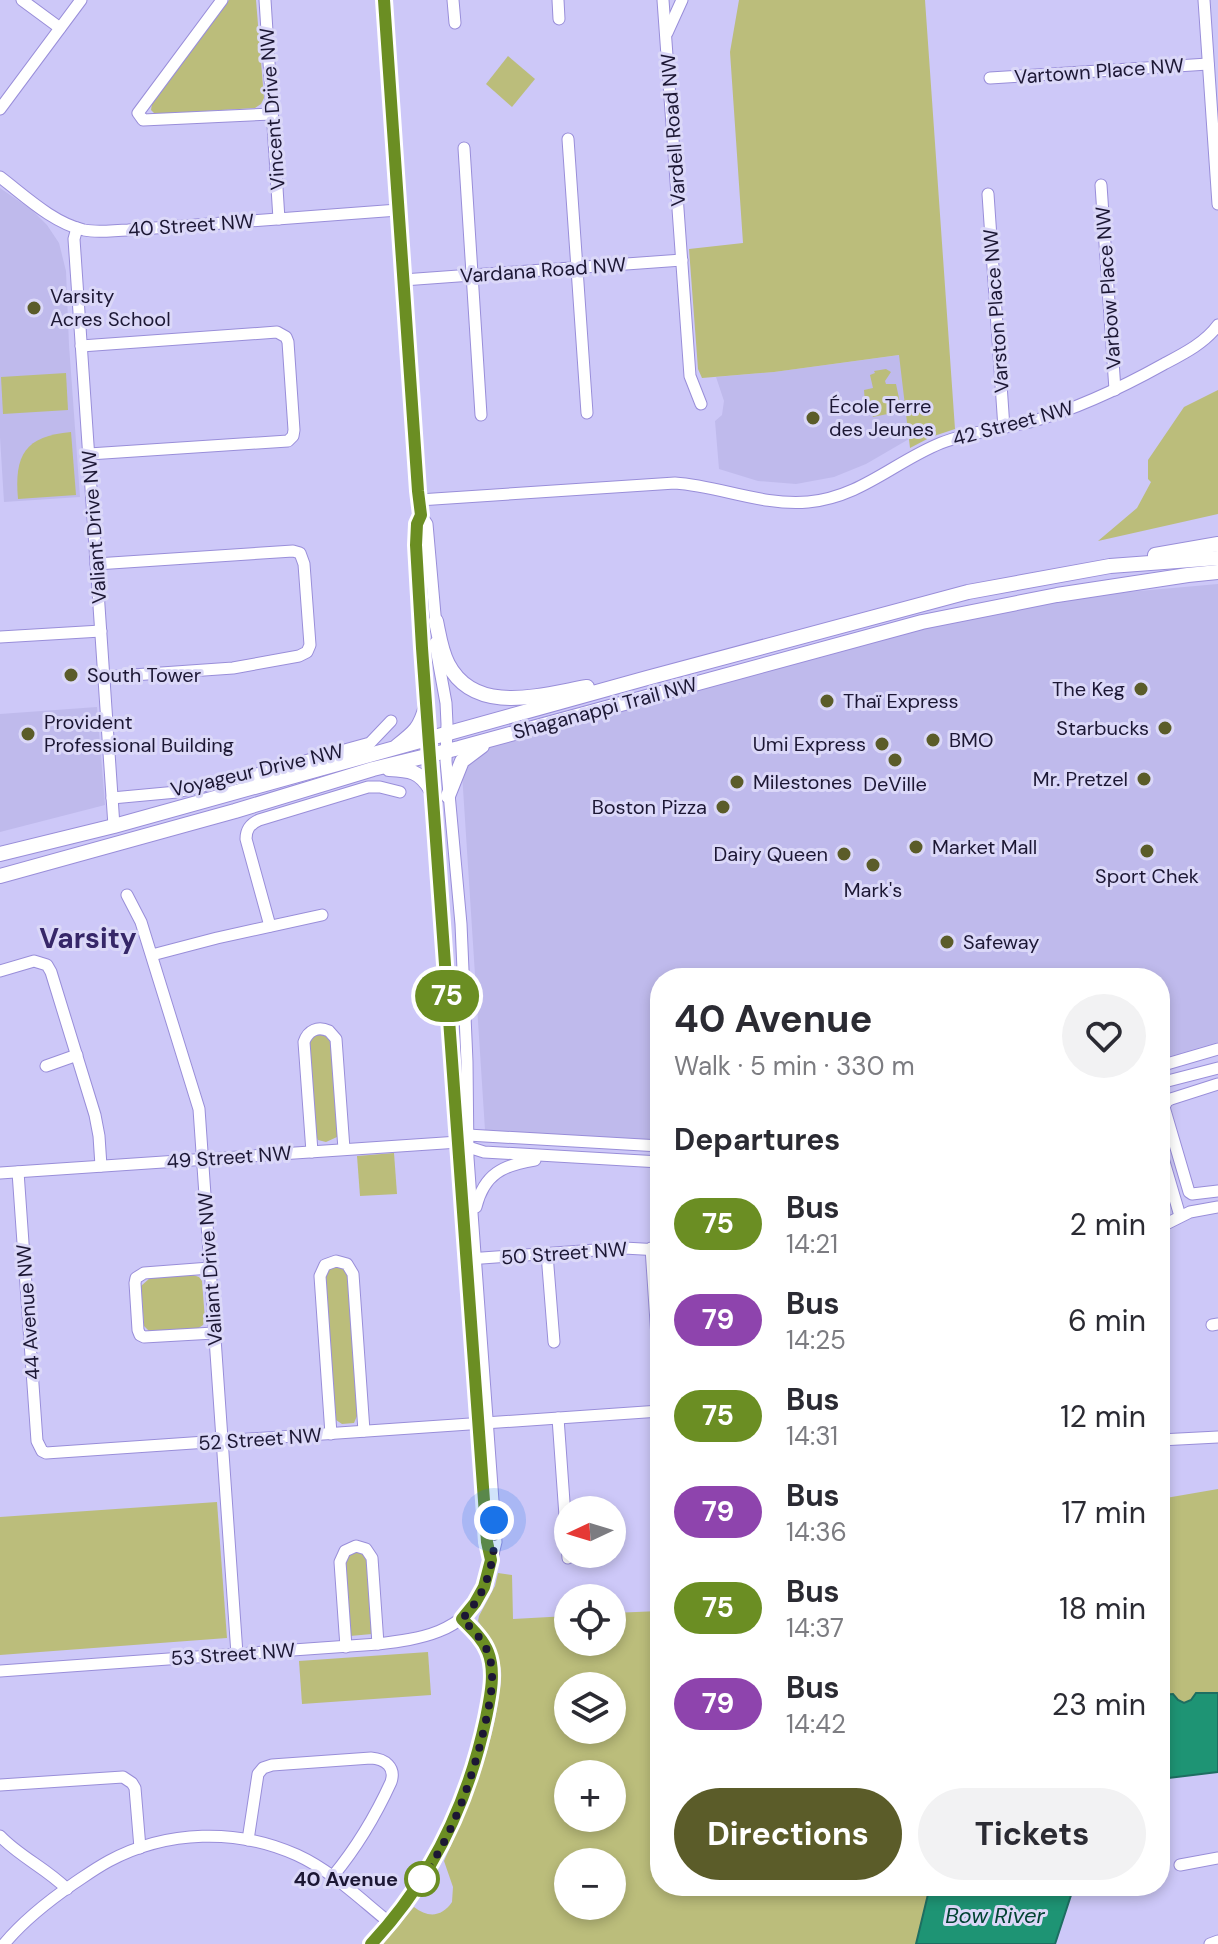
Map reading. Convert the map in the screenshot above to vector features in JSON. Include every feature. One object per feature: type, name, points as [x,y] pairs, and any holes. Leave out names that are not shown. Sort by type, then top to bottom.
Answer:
[{"type":"main road","points":[[1110,566],[1118,561],[1218,544]]},
{"type":"main road","name":"Shaganappi Trail NW","points":[[0,876],[373,769],[429,747],[446,735],[968,592],[1110,566],[1218,558]]},
{"type":"main road","name":"Shaganappi Trail NW","points":[[0,854],[114,826],[392,749],[429,747],[446,751],[933,620],[1046,597],[1218,572]]},
{"type":"main road","points":[[1141,582],[1154,587],[1218,581]]},
{"type":"main road","points":[[436,621],[443,653],[454,673],[467,686],[490,696],[518,698],[647,678]]},
{"type":"main road","points":[[392,749],[415,731],[426,706]]},
{"type":"main road","points":[[448,796],[462,761],[489,740]]},
{"type":"main road","points":[[373,769],[413,772],[423,777],[431,790]]},
{"type":"main road","points":[[0,867],[98,840],[109,835],[114,826]]},
{"type":"street","points":[[22,0],[60,28]]},
{"type":"street","points":[[0,109],[81,0]]},
{"type":"street","points":[[222,0],[138,113],[143,120],[272,114]]},
{"type":"street","name":"Vincent Drive NW","points":[[265,0],[279,219]]},
{"type":"street","points":[[384,0],[419,500],[421,515],[427,524],[435,640],[444,686],[447,724],[448,796],[461,934],[467,1062],[464,1142],[474,1216],[472,1259]]},
{"type":"street","points":[[453,0],[455,23]]},
{"type":"street","points":[[558,0],[559,19]]},
{"type":"street","name":"Vardell Road NW","points":[[663,0],[690,376],[701,404]]},
{"type":"street","points":[[666,34],[682,0]]},
{"type":"street","points":[[1204,0],[1218,204]]},
{"type":"street","name":"Vartown Place NW","points":[[990,78],[1208,64]]},
{"type":"street","points":[[568,139],[587,413]]},
{"type":"street","points":[[464,148],[481,415]]},
{"type":"street","name":"40 Street NW","points":[[0,177],[55,218],[77,228],[99,231],[398,210]]},
{"type":"street","name":"Varbow Place NW","points":[[1101,185],[1115,390]]},
{"type":"street","name":"Varston Place NW","points":[[988,194],[1004,428]]},
{"type":"street","name":"Valiant Drive NW","points":[[77,228],[74,239],[114,826]]},
{"type":"street","name":"Vardana Road NW","points":[[403,280],[682,260]]},
{"type":"street","name":"42 Street NW","points":[[419,500],[675,483],[699,485],[776,502],[808,502],[839,496],[861,488],[924,450],[953,438],[1033,421],[1088,403],[1204,340],[1218,325]]},
{"type":"street","points":[[81,346],[277,332],[288,342],[294,430],[288,441],[89,454]]},
{"type":"street","points":[[371,1944],[422,1879],[445,1839],[467,1790],[483,1735],[491,1689],[488,1652],[462,1619],[481,1594],[491,1560],[487,1542],[483,1423],[464,1142],[431,790],[416,545],[417,524],[421,515]]},
{"type":"street","points":[[96,564],[300,553],[304,564],[310,638],[307,652],[293,657],[233,668],[104,677]]},
{"type":"street","points":[[0,637],[101,631]]},
{"type":"street","name":"Voyageur Drive NW","points":[[112,798],[177,792],[265,772],[370,743],[391,721]]},
{"type":"street","points":[[270,926],[246,839],[250,825],[368,787],[400,792]]},
{"type":"street","name":"Valiant Drive NW","points":[[127,895],[141,922],[199,1109],[237,1654]]},
{"type":"street","points":[[152,955],[322,915]]},
{"type":"street","points":[[0,971],[34,961],[47,965],[51,972],[98,1127],[101,1166]]},
{"type":"street","points":[[312,1152],[304,1042],[310,1032],[318,1028],[332,1033],[337,1043],[344,1149]]},
{"type":"street","points":[[1170,1063],[1218,1049]]},
{"type":"street","points":[[46,1066],[77,1055]]},
{"type":"street","points":[[1170,1080],[1218,1068]]},
{"type":"street","points":[[1170,1100],[1218,1084]]},
{"type":"street","points":[[1170,1127],[1189,1192],[1218,1191]]},
{"type":"street","name":"49 Street NW","points":[[0,1173],[464,1142],[650,1146]]},
{"type":"street","name":"49 Street NW","points":[[464,1142],[484,1152],[650,1161]]},
{"type":"street","points":[[474,1216],[483,1188],[500,1170],[518,1162],[561,1156]]},
{"type":"street","name":"44 Avenue NW","points":[[18,1172],[37,1441],[42,1451]]},
{"type":"street","points":[[1170,1182],[1180,1216]]},
{"type":"street","points":[[1170,1222],[1202,1209],[1218,1207]]},
{"type":"street","name":"50 Street NW","points":[[472,1259],[650,1249]]},
{"type":"street","points":[[547,1254],[554,1342]]},
{"type":"street","points":[[331,1434],[320,1276],[325,1265],[336,1261],[347,1264],[353,1274],[364,1431]]},
{"type":"street","points":[[210,1268],[140,1274],[135,1283],[140,1335],[214,1333]]},
{"type":"street","name":"52 Street NW","points":[[42,1451],[53,1453],[650,1412]]},
{"type":"street","points":[[558,1418],[564,1496]]},
{"type":"street","points":[[1170,1439],[1218,1437]]},
{"type":"street","points":[[346,1647],[340,1562],[345,1551],[356,1546],[366,1549],[372,1558],[378,1644]]},
{"type":"street","name":"53 Street NW","points":[[0,1671],[414,1640],[450,1627],[462,1619]]},
{"type":"street","points":[[248,1840],[258,1774],[267,1766],[371,1758],[382,1760],[391,1768],[391,1782],[374,1818],[333,1876]]},
{"type":"street","points":[[0,1785],[123,1777],[135,1788],[140,1848]]},
{"type":"street","points":[[0,1836],[67,1889]]},
{"type":"street","points":[[4,1944],[28,1917],[108,1861],[164,1841],[192,1837],[248,1840],[285,1850],[333,1876],[390,1923]]},
{"type":"street","points":[[1180,1865],[1218,1858]]},
{"type":"street","points":[[1210,1944],[1218,1941]]},
{"type":"shaded area","points":[[229,0],[256,0],[264,98],[261,104],[255,108],[155,114],[151,110],[152,104]]},
{"type":"shaded area","points":[[739,0],[925,0],[955,429],[910,448],[899,355],[702,378],[698,369],[689,249],[743,243],[730,52]]},
{"type":"shaded area","points":[[508,56],[535,79],[512,107],[486,84]]},
{"type":"shaded area","name":"Varsity Acres School","points":[[0,188],[32,210],[59,243],[66,271],[80,497],[4,502],[0,437]]},
{"type":"shaded area","name":"École Terre des Jeunes","points":[[900,355],[909,439],[866,464],[834,477],[796,484],[758,481],[719,469],[715,421],[722,415],[724,401],[716,377]]},
{"type":"shaded area","points":[[886,369],[891,372],[886,384],[896,384],[904,409],[873,417],[865,403],[864,390],[873,388],[870,375],[874,371]]},
{"type":"shaded area","points":[[66,373],[68,410],[3,414],[1,377]]},
{"type":"shaded area","points":[[1218,390],[1218,514],[1098,541],[1137,508],[1151,482],[1148,479],[1148,460],[1184,407]]},
{"type":"shaded area","points":[[71,432],[76,495],[18,499],[18,471],[26,450],[43,438]]},
{"type":"shaded area","points":[[1218,584],[1218,1042],[1170,1056],[1170,968],[650,968],[650,1141],[485,1130],[462,773],[485,747],[952,621],[1060,598]]},
{"type":"shaded area","points":[[97,707],[105,805],[0,832],[0,714]]},
{"type":"shaded area","points":[[320,1033],[331,1043],[338,1134],[326,1142],[318,1140],[316,1136],[309,1045],[312,1037]]},
{"type":"shaded area","points":[[394,1153],[397,1194],[360,1196],[357,1156]]},
{"type":"shaded area","points":[[343,1268],[348,1276],[357,1416],[354,1423],[342,1424],[336,1420],[325,1277],[328,1270]]},
{"type":"shaded area","points":[[193,1275],[202,1281],[203,1325],[197,1329],[149,1331],[144,1326],[141,1286],[150,1278]]},
{"type":"shaded area","points":[[1218,1489],[1218,1693],[1196,1693],[1184,1703],[1170,1694],[1170,1497]]},
{"type":"shaded area","points":[[217,1502],[227,1638],[0,1655],[0,1517]]},
{"type":"shaded area","points":[[351,1552],[362,1553],[367,1562],[372,1634],[350,1636],[345,1563]]},
{"type":"shaded area","points":[[498,1573],[512,1575],[513,1619],[554,1617],[554,1656],[626,1656],[626,1612],[650,1611],[650,1896],[928,1896],[916,1944],[383,1944],[414,1907],[434,1914],[444,1911],[452,1902],[453,1887],[444,1861],[483,1763],[500,1687],[498,1657],[478,1621]]},
{"type":"shaded area","points":[[428,1652],[431,1695],[302,1704],[299,1661]]},
{"type":"water","points":[[1196,1693],[1218,1693],[1218,1772],[1170,1778],[1170,1694],[1184,1703]]},
{"type":"water","name":"Bow River","points":[[928,1896],[1071,1896],[1055,1944],[916,1944]]},
{"type":"bus line","name":"75","points":[[371,1944],[422,1879],[467,1790],[489,1705],[492,1674],[488,1652],[462,1619],[481,1594],[491,1560],[487,1542],[442,946],[417,567],[417,524],[421,515],[384,0]]},
{"type":"place","name":"Varsity Acres School","points":[[34,308]]},
{"type":"place","name":"École Terre des Jeunes","points":[[813,418]]},
{"type":"place","name":"South Tower","points":[[71,675]]},
{"type":"place","name":"The Keg","points":[[1141,689]]},
{"type":"place","name":"Thaï Express","points":[[827,701]]},
{"type":"place","name":"Starbucks","points":[[1165,728]]},
{"type":"place","name":"Provident Professional Building","points":[[28,734]]},
{"type":"place","name":"BMO","points":[[933,740]]},
{"type":"place","name":"Umi Express","points":[[882,744]]},
{"type":"place","name":"DeVille","points":[[895,760]]},
{"type":"place","name":"Mr. Pretzel","points":[[1144,779]]},
{"type":"place","name":"Milestones","points":[[737,782]]},
{"type":"place","name":"Boston Pizza","points":[[723,807]]},
{"type":"place","name":"Market Mall","points":[[916,847]]},
{"type":"place","name":"Sport Chek","points":[[1147,851]]},
{"type":"place","name":"Dairy Queen","points":[[844,854]]},
{"type":"place","name":"Mark's","points":[[873,865]]},
{"type":"place","name":"Safeway","points":[[947,942]]},
{"type":"place","name":"40 Avenue","points":[[422,1879]]},
{"type":"district","name":"Varsity","points":[[88,938]]},
{"type":"route","points":[[422,1879],[445,1839],[467,1790],[489,1705],[492,1674],[488,1652],[462,1619],[484,1587],[496,1542],[494,1520]]}]
